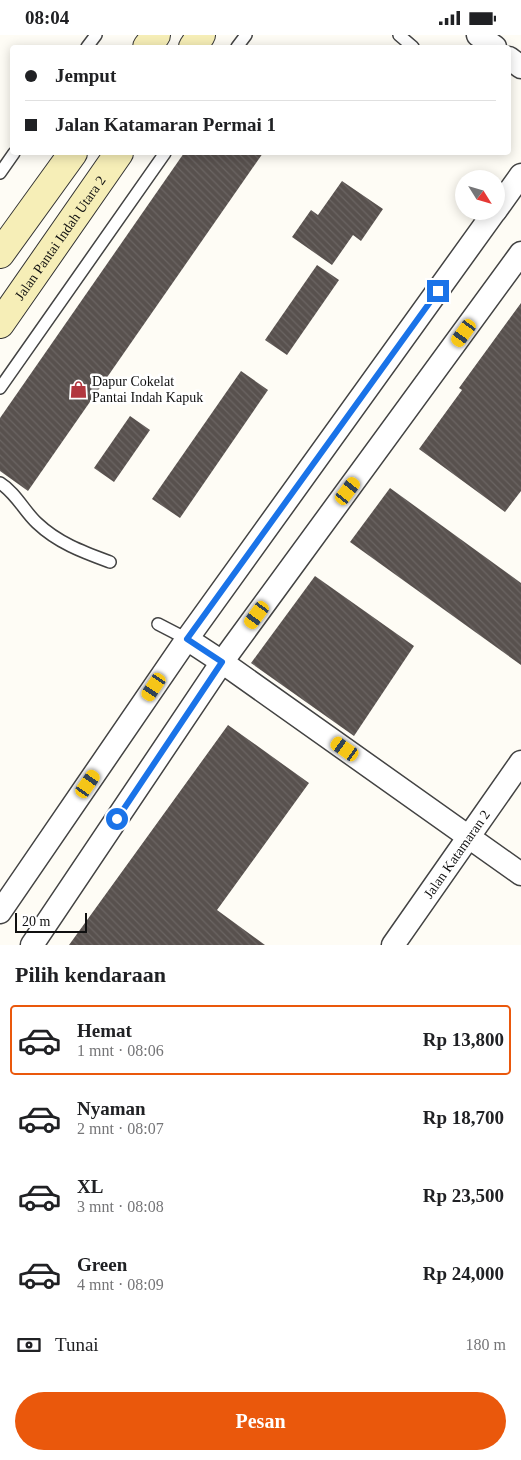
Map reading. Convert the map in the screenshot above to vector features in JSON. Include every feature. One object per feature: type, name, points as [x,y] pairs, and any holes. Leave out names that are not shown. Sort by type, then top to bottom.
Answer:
[{"type":"street","points":[[478,35],[492,45]]},
{"type":"street","points":[[0,254],[71,155]]},
{"type":"street","name":"Jalan Pantai Indah Utara 2","points":[[0,324],[119,155]]},
{"type":"street","points":[[505,198],[521,175]]},
{"type":"street","points":[[0,912],[187,639],[490,220]]},
{"type":"street","points":[[32,945],[222,662],[521,253]]},
{"type":"street","points":[[187,639],[521,874]]},
{"type":"street","name":"Jalan Katamaran 2","points":[[393,945],[521,762]]},
{"type":"lane","points":[[400,35],[411,45]]},
{"type":"lane","points":[[0,173],[13,155]]},
{"type":"lane","points":[[0,388],[164,155]]},
{"type":"lane","points":[[0,483],[18,498],[36,522],[54,538],[74,549],[110,562]]},
{"type":"lane","points":[[158,624],[187,639]]},
{"type":"building","points":[[183,155],[262,155],[28,491],[0,471],[0,418]]},
{"type":"building","points":[[342,181],[383,209],[361,241],[353,235],[332,265],[292,237],[311,210],[318,215]]},
{"type":"building","points":[[317,265],[339,280],[287,355],[265,340]]},
{"type":"building","points":[[521,303],[521,491],[505,512],[419,449],[462,390],[459,388]]},
{"type":"building","points":[[241,371],[268,390],[180,518],[152,499]]},
{"type":"building","points":[[130,416],[150,430],[114,482],[94,468]]},
{"type":"building","points":[[390,488],[521,583],[521,665],[350,542]]},
{"type":"building","points":[[315,576],[414,646],[354,736],[251,663]]},
{"type":"building","points":[[228,725],[309,783],[217,910],[265,945],[69,945]]},
{"type":"place","name":"Dapur Cokelat Pantai Indah Kapuk","points":[[78,389]]},
{"type":"route","points":[[117,819],[222,662],[187,639],[438,291]]}]
